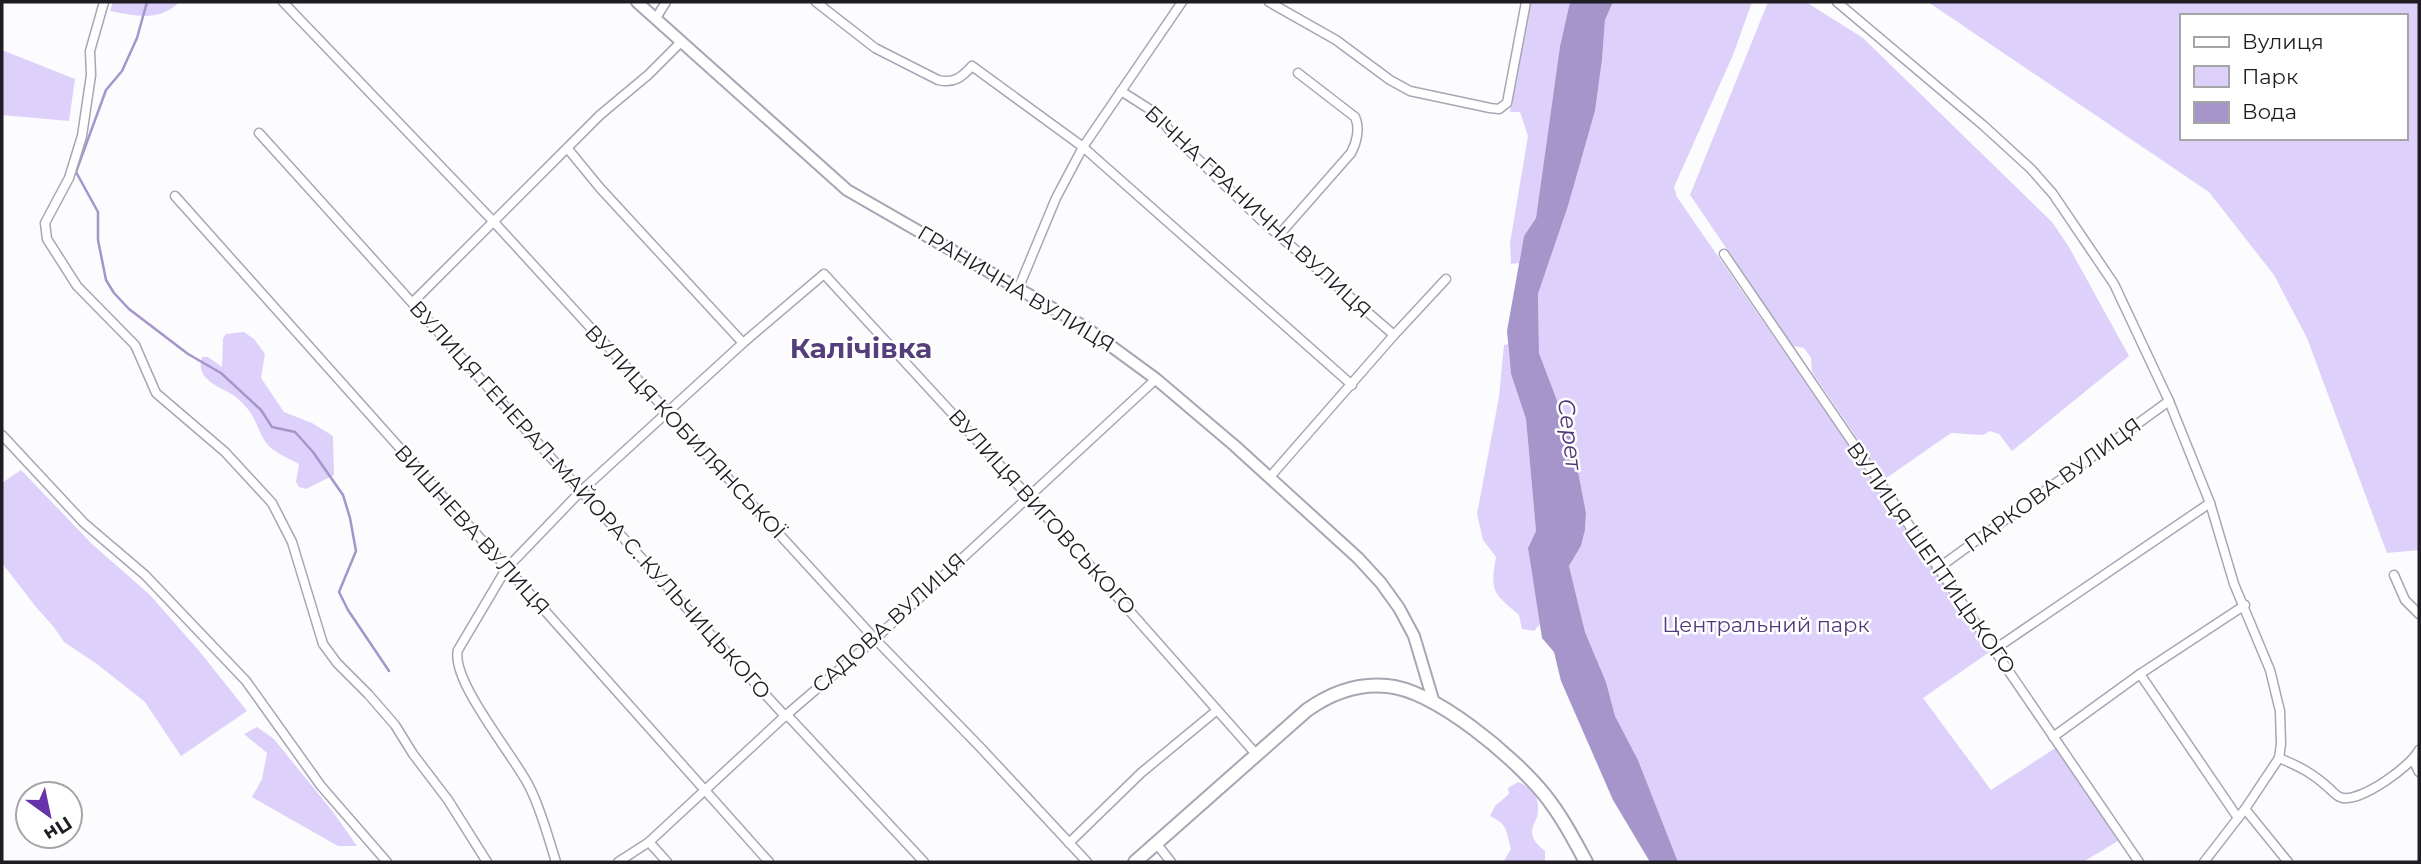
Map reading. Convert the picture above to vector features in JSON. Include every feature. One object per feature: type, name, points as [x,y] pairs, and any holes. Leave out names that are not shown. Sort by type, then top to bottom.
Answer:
[{"type":"main road","points":[[1135,862],[1307,710],[1326,697],[1344,690],[1365,685],[1387,685],[1415,694],[1475,730],[1532,780],[1560,815],[1586,862]]},
{"type":"street","points":[[104,2],[92,44],[89,86],[78,150],[69,178],[45,223],[44,231],[49,245],[77,286],[135,345],[156,393],[225,452],[272,503],[292,542],[316,626],[326,650],[395,724],[487,862]]},
{"type":"street","name":"ВУЛИЦЯ КОБИЛЯНСЬКОЇ","points":[[284,2],[493,221],[875,639],[981,747],[1087,862]]},
{"type":"street","name":"ГРАНИЧНА ВУЛИЦЯ","points":[[637,2],[847,190],[1085,327],[1156,379],[1269,478],[1357,558],[1391,596],[1414,636],[1434,704]]},
{"type":"street","points":[[656,18],[666,2]]},
{"type":"street","points":[[816,2],[875,48],[938,80],[949,82],[958,79],[972,66],[1083,147],[1352,385]]},
{"type":"street","name":"БІЧНА ГРАНИЧНА ВУЛИЦЯ","points":[[1019,287],[1056,198],[1083,147],[1182,2]]},
{"type":"street","points":[[1269,2],[1336,40],[1405,89],[1496,109],[1507,103],[1526,2]]},
{"type":"street","points":[[1837,2],[1984,126],[2031,169],[2053,194],[2114,284],[2169,401],[2210,503],[2234,583],[2245,605],[2275,689],[2280,711],[2279,758],[2204,862]]},
{"type":"street","points":[[413,302],[600,116],[648,75],[682,41]]},
{"type":"street","points":[[1279,235],[1352,153],[1356,140],[1355,117],[1298,73]]},
{"type":"street","name":"БІЧНА ГРАНИЧНА ВУЛИЦЯ","points":[[1121,91],[1157,114],[1173,135],[1279,235],[1394,335]]},
{"type":"street","name":"ВУЛИЦЯ ГЕНЕРАЛ-МАЙОРА С. КУЛЬЧИЦЬКОГО","points":[[259,133],[413,302],[580,492],[923,862]]},
{"type":"street","points":[[556,862],[530,787],[480,708],[457,662],[458,649],[506,569],[580,492],[743,343],[600,188],[568,149]]},
{"type":"street","name":"ВИШНЕВА ВУЛИЦЯ","points":[[175,196],[769,862]]},
{"type":"street","name":"ВУЛИЦЯ ШЕПТИЦЬКОГО","points":[[1724,254],[2139,862]]},
{"type":"street","name":"ВУЛИЦЯ ВИГОВСЬКОГО","points":[[743,343],[824,274],[1029,497],[1256,754]]},
{"type":"street","points":[[1269,478],[1446,279]]},
{"type":"street","name":"САДОВА ВУЛИЦЯ","points":[[618,862],[649,842],[785,716],[875,639],[1156,379]]},
{"type":"street","name":"ПАРКОВА ВУЛИЦЯ","points":[[1937,569],[2169,401]]},
{"type":"street","points":[[2,435],[84,523],[145,575],[246,681],[321,786],[387,862]]},
{"type":"street","points":[[1995,649],[2210,503]]},
{"type":"street","points":[[2394,575],[2404,600],[2419,614]]},
{"type":"street","points":[[2053,737],[2140,674],[2245,605]]},
{"type":"street","points":[[2140,674],[2238,818]]},
{"type":"street","points":[[1069,842],[1142,773],[1216,711]]},
{"type":"street","points":[[2279,758],[2308,770],[2344,799],[2385,782],[2413,760],[2419,751]]},
{"type":"street","points":[[2413,760],[2419,772]]},
{"type":"street","points":[[2245,808],[2288,862]]},
{"type":"street","points":[[649,842],[667,862]]},
{"type":"street","points":[[1156,843],[1171,862]]},
{"type":"green space","points":[[113,2],[179,2],[164,13],[147,16],[110,11]]},
{"type":"green space","points":[[1528,2],[1570,2],[1560,46],[1536,218],[1524,236],[1519,263],[1511,264],[1510,243],[1528,136],[1520,112],[1510,112]]},
{"type":"green space","name":"Центральний парк","points":[[1613,2],[1752,2],[1733,55],[1674,187],[1677,197],[1991,651],[1923,698],[1991,790],[2057,747],[2118,841],[2083,862],[1678,862],[1638,760],[1615,716],[1606,682],[1585,632],[1569,566],[1581,546],[1586,513],[1572,440],[1539,353],[1538,294],[1568,206],[1595,111],[1605,20]]},
{"type":"green space","points":[[1768,2],[1806,2],[1863,38],[2052,222],[2069,247],[2129,356],[2012,451],[1999,434],[1990,431],[1983,435],[1951,433],[1885,479],[1812,372],[1811,358],[1804,348],[1793,346],[1690,195]]},
{"type":"green space","points":[[1928,2],[2419,2],[2419,550],[2387,553],[2307,338],[2274,275],[2209,192]]},
{"type":"green space","points":[[2,50],[75,79],[69,121],[2,115]]},
{"type":"green space","points":[[244,332],[254,339],[265,354],[261,378],[284,412],[312,423],[333,436],[334,475],[306,489],[299,487],[296,482],[299,464],[271,448],[243,404],[205,377],[201,365],[202,357],[208,357],[222,367],[223,338],[226,334]]},
{"type":"green space","points":[[1508,344],[1511,374],[1526,419],[1536,531],[1528,548],[1540,624],[1534,631],[1522,629],[1519,615],[1496,591],[1493,578],[1496,557],[1483,540],[1477,514],[1499,397],[1504,345]]},
{"type":"green space","points":[[21,470],[92,544],[150,595],[247,711],[181,756],[145,702],[64,642],[2,563],[2,483]]},
{"type":"green space","points":[[257,727],[274,739],[357,846],[338,846],[252,797],[262,779],[267,753],[244,734]]},
{"type":"green space","points":[[1518,782],[1528,787],[1537,800],[1538,811],[1532,833],[1535,841],[1545,851],[1545,862],[1503,862],[1511,849],[1507,833],[1500,822],[1490,816],[1495,806],[1509,794],[1508,788]]},
{"type":"water","points":[[1570,2],[1613,2],[1605,20],[1595,111],[1568,206],[1538,294],[1539,353],[1572,440],[1586,513],[1581,546],[1569,566],[1585,632],[1606,682],[1615,716],[1638,760],[1678,862],[1650,862],[1613,800],[1561,681],[1554,652],[1542,638],[1528,548],[1536,531],[1526,419],[1511,374],[1507,331],[1524,236],[1536,218],[1560,46]]},
{"type":"waterway","points":[[147,2],[137,38],[122,71],[106,90],[76,172],[98,212],[98,240],[106,280],[129,309],[188,354],[221,373],[261,410],[272,427],[295,432],[313,452],[343,495],[350,518],[356,551],[339,592],[389,671]]},
{"type":"district","name":"Калічівка","points":[[861,348]]},
{"type":"water label","name":"Серет","points":[[1570,434]]}]
